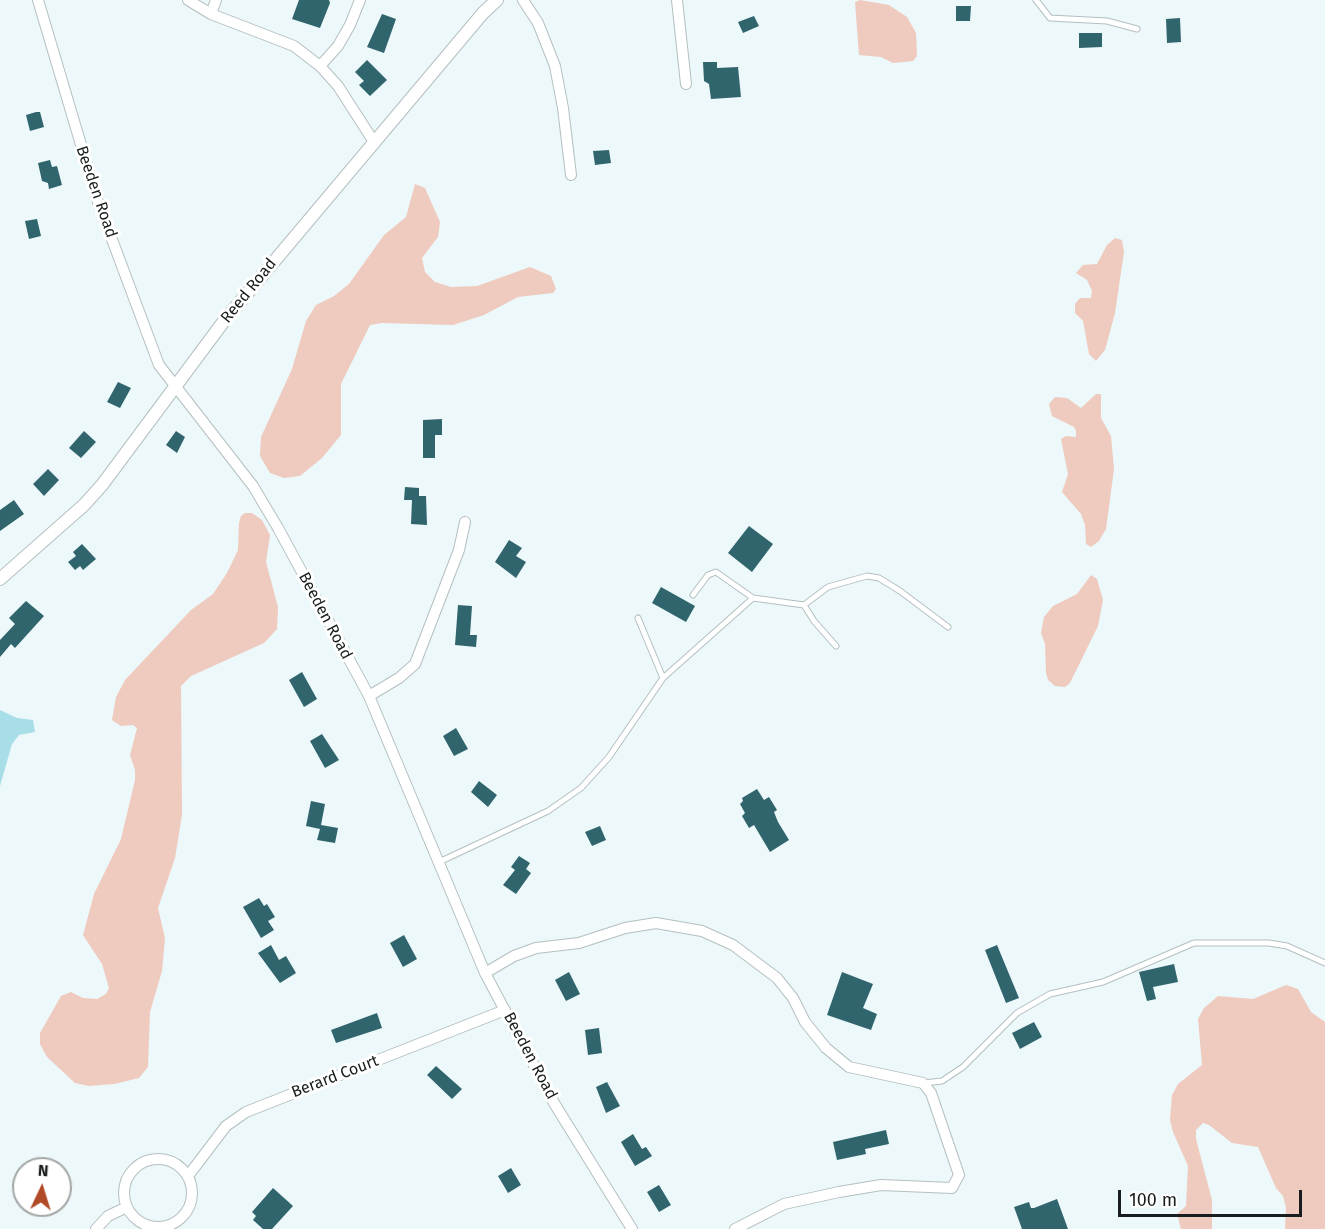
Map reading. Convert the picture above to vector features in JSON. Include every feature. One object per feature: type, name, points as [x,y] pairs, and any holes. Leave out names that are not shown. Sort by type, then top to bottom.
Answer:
[{"type":"street","name":"Beeden Road","points":[[38,0],[98,202],[159,365],[254,486],[369,696],[485,973],[554,1103],[632,1229]]},
{"type":"street","points":[[188,0],[211,14],[294,46],[320,66],[338,86],[374,142]]},
{"type":"street","points":[[211,14],[216,0]]},
{"type":"street","points":[[320,66],[338,46],[360,0]]},
{"type":"street","name":"Reed Road","points":[[0,579],[84,505],[121,461],[224,321],[497,0]]},
{"type":"street","points":[[523,0],[538,23],[555,66],[563,108],[571,175]]},
{"type":"street","points":[[677,0],[686,84]]},
{"type":"street","points":[[369,696],[399,678],[415,664],[459,550],[465,522]]},
{"type":"street","points":[[485,973],[514,956],[536,948],[579,943],[625,927],[656,923],[702,931],[723,940],[757,961],[777,978],[793,998],[805,1022],[826,1048],[849,1067],[923,1083],[931,1093],[959,1175],[952,1188],[881,1185],[839,1192],[784,1204],[735,1229]]},
{"type":"street","name":"Berard Court","points":[[188,1176],[226,1126],[246,1112],[505,1010]]},
{"type":"street","points":[[166,1160],[182,1168],[188,1176],[192,1185],[190,1205],[178,1220],[170,1225],[160,1227],[140,1222],[127,1207],[124,1189],[127,1179],[138,1165],[147,1161],[166,1160]]},
{"type":"street","points":[[96,1229],[108,1216],[127,1207]]},
{"type":"lane","points":[[1036,0],[1050,18],[1107,21],[1137,29]]},
{"type":"lane","points":[[693,595],[708,575],[716,572],[753,598],[792,606],[804,605],[828,587],[867,576],[879,578],[900,591],[948,627]]},
{"type":"lane","points":[[439,862],[548,811],[581,788],[609,757],[663,678],[753,598]]},
{"type":"lane","points":[[804,605],[814,621],[836,646]]},
{"type":"lane","points":[[638,618],[663,678]]},
{"type":"lane","points":[[923,1083],[942,1081],[963,1066],[1017,1013],[1050,994],[1103,982],[1194,943],[1269,943],[1287,946],[1325,963]]},
{"type":"shaded area","points":[[860,0],[889,5],[907,17],[916,33],[917,56],[913,61],[893,63],[881,57],[859,55],[855,2]]},
{"type":"shaded area","points":[[415,184],[425,188],[440,222],[438,237],[422,258],[425,272],[435,282],[451,287],[477,286],[530,267],[551,276],[556,289],[553,293],[518,297],[484,315],[453,325],[382,323],[370,325],[341,384],[341,435],[322,458],[300,476],[284,478],[270,473],[260,456],[261,437],[292,369],[306,321],[316,305],[334,296],[349,284],[384,235],[406,217]]},
{"type":"shaded area","points":[[1115,238],[1122,240],[1124,252],[1115,313],[1105,350],[1096,361],[1089,354],[1083,321],[1075,313],[1075,304],[1080,298],[1091,298],[1092,291],[1087,280],[1076,273],[1083,265],[1097,264],[1107,245]]},
{"type":"shaded area","points":[[1096,394],[1101,394],[1101,418],[1111,436],[1114,469],[1106,529],[1099,541],[1091,547],[1086,544],[1085,525],[1081,514],[1062,492],[1068,474],[1061,439],[1066,436],[1076,437],[1076,431],[1074,427],[1052,416],[1049,404],[1055,397],[1067,398],[1081,408]]},
{"type":"shaded area","points":[[245,513],[252,513],[262,520],[270,535],[266,562],[278,607],[277,629],[264,643],[191,676],[181,686],[182,815],[175,858],[158,908],[165,938],[162,971],[150,1012],[148,1067],[139,1078],[114,1084],[89,1086],[75,1083],[47,1057],[40,1044],[40,1033],[61,996],[71,992],[83,998],[97,999],[106,994],[109,988],[102,964],[83,935],[94,894],[121,839],[135,780],[135,770],[130,755],[137,728],[133,725],[121,726],[112,720],[116,697],[125,680],[191,610],[213,594],[238,550],[239,523],[241,516]]},
{"type":"shaded area","points":[[1091,575],[1097,579],[1103,600],[1098,626],[1070,683],[1065,687],[1055,686],[1048,680],[1046,673],[1045,644],[1041,633],[1044,617],[1053,606],[1077,594]]},
{"type":"shaded area","points":[[1286,985],[1298,989],[1311,1012],[1325,1022],[1325,1229],[1285,1229],[1286,1208],[1283,1196],[1276,1188],[1258,1147],[1232,1143],[1203,1123],[1196,1130],[1196,1139],[1212,1200],[1212,1229],[1181,1229],[1177,1214],[1186,1206],[1188,1166],[1170,1120],[1172,1095],[1178,1084],[1202,1065],[1198,1019],[1204,1008],[1218,996],[1253,999]]},
{"type":"water","points":[[0,710],[17,718],[33,720],[35,732],[19,735],[12,744],[0,786]]},
{"type":"building","points":[[299,0],[329,0],[330,3],[320,28],[292,19]]},
{"type":"building","points":[[956,6],[971,6],[970,21],[956,21]]},
{"type":"building","points":[[382,14],[396,19],[384,53],[367,47]]},
{"type":"building","points":[[754,16],[759,26],[743,33],[738,22]]},
{"type":"building","points":[[1180,18],[1181,42],[1167,43],[1166,19]]},
{"type":"building","points":[[1079,33],[1102,33],[1102,47],[1079,48]]},
{"type":"building","points":[[367,60],[387,80],[370,96],[359,85],[364,81],[355,72]]},
{"type":"building","points":[[703,62],[717,62],[717,68],[738,67],[741,97],[711,99],[709,84],[704,81]]},
{"type":"building","points":[[40,112],[44,127],[30,131],[26,115]]},
{"type":"building","points":[[609,150],[611,163],[595,165],[593,151]]},
{"type":"building","points":[[50,160],[52,167],[57,166],[62,185],[49,189],[48,183],[42,181],[38,163]]},
{"type":"building","points":[[37,219],[41,236],[29,239],[25,221]]},
{"type":"building","points":[[118,382],[131,388],[120,408],[107,402]]},
{"type":"building","points":[[442,419],[442,435],[435,435],[435,458],[423,458],[423,420]]},
{"type":"building","points":[[84,431],[96,442],[81,458],[69,448]]},
{"type":"building","points":[[176,431],[185,437],[177,453],[166,445]]},
{"type":"building","points":[[48,469],[59,480],[44,496],[33,484]]},
{"type":"building","points":[[405,487],[419,488],[419,496],[426,496],[427,525],[411,524],[412,500],[404,500]]},
{"type":"building","points":[[14,500],[24,514],[0,531],[0,510]]},
{"type":"building","points":[[749,526],[773,544],[752,572],[728,553]]},
{"type":"building","points":[[509,540],[522,548],[516,556],[526,562],[516,578],[495,562]]},
{"type":"building","points":[[82,544],[96,559],[83,570],[80,566],[75,570],[68,562],[76,556],[73,552]]},
{"type":"building","points":[[661,587],[695,606],[686,622],[652,603]]},
{"type":"building","points":[[26,601],[44,616],[15,648],[11,644],[0,657],[0,640],[15,624],[9,618]]},
{"type":"building","points":[[458,605],[472,606],[470,635],[477,635],[476,647],[455,645]]},
{"type":"building","points":[[302,672],[317,699],[304,707],[289,680]]},
{"type":"building","points":[[456,728],[468,749],[454,756],[443,736]]},
{"type":"building","points":[[322,734],[339,760],[325,768],[310,741]]},
{"type":"building","points":[[479,781],[497,795],[488,807],[471,792]]},
{"type":"building","points":[[757,789],[764,800],[769,797],[777,810],[774,812],[778,822],[789,840],[770,852],[754,825],[749,828],[742,816],[745,813],[740,804],[743,801],[742,798]]},
{"type":"building","points":[[311,801],[325,804],[321,825],[338,828],[335,843],[317,840],[320,829],[306,826]]},
{"type":"building","points":[[600,826],[606,840],[592,846],[585,832]]},
{"type":"building","points":[[519,856],[530,863],[526,869],[531,873],[516,894],[503,885],[515,870],[511,867]]},
{"type":"building","points":[[259,898],[264,906],[267,904],[275,917],[268,921],[274,930],[261,938],[243,907]]},
{"type":"building","points":[[404,935],[417,959],[403,967],[390,943]]},
{"type":"building","points":[[271,945],[279,960],[286,956],[296,973],[280,983],[258,953]]},
{"type":"building","points":[[997,945],[1019,998],[1006,1003],[985,950]]},
{"type":"building","points":[[1174,964],[1178,982],[1153,987],[1156,999],[1147,1001],[1139,972]]},
{"type":"building","points":[[569,972],[580,994],[566,1001],[555,980]]},
{"type":"building","points":[[842,972],[873,984],[863,1008],[877,1014],[871,1030],[827,1015]]},
{"type":"building","points":[[377,1013],[382,1028],[336,1043],[331,1030]]},
{"type":"building","points":[[1034,1022],[1042,1037],[1020,1049],[1012,1033]]},
{"type":"building","points":[[599,1028],[602,1053],[588,1055],[585,1030]]},
{"type":"building","points":[[436,1066],[462,1089],[452,1099],[427,1075]]},
{"type":"building","points":[[607,1082],[620,1106],[606,1113],[596,1087]]},
{"type":"building","points":[[886,1130],[889,1144],[865,1149],[866,1154],[837,1160],[833,1142]]},
{"type":"building","points":[[633,1134],[642,1149],[646,1147],[652,1156],[635,1166],[621,1142]]},
{"type":"building","points":[[511,1168],[521,1185],[508,1193],[498,1176]]},
{"type":"building","points":[[659,1185],[671,1205],[659,1212],[647,1192]]},
{"type":"building","points":[[273,1188],[293,1206],[272,1229],[263,1229],[253,1220],[256,1216],[252,1212]]},
{"type":"building","points":[[1057,1199],[1068,1229],[1022,1229],[1014,1207],[1029,1202],[1031,1208],[1034,1208]]}]
